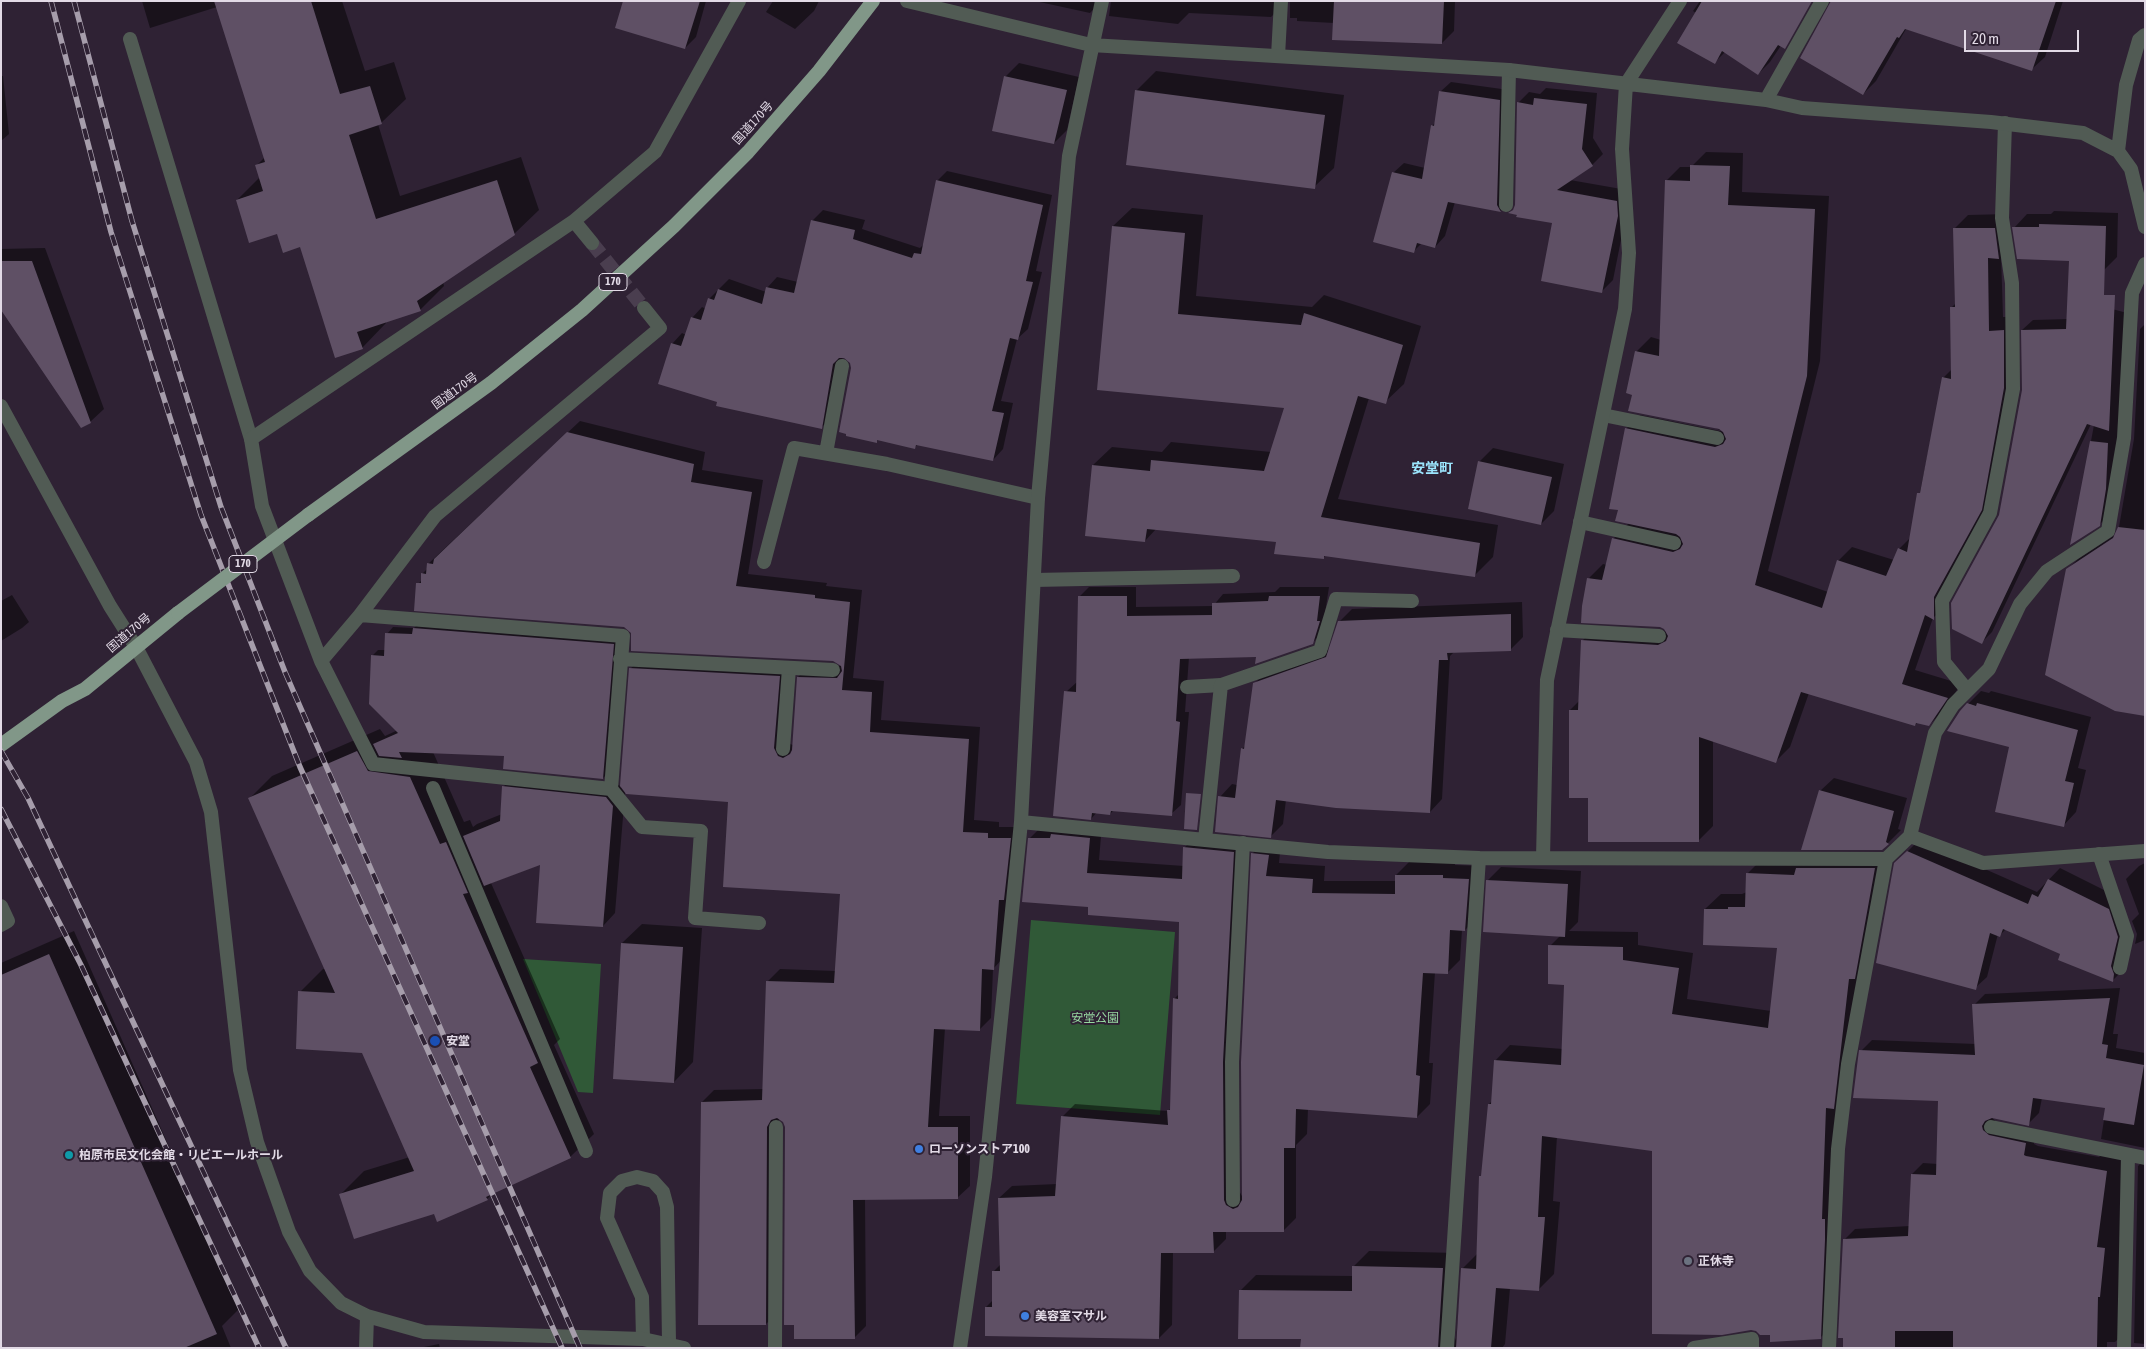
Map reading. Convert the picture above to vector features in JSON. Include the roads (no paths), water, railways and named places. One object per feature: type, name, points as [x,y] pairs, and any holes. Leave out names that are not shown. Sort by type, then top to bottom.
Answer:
[{"type":"highway","name":"国道170号","points":[[1,745],[62,701],[85,689],[178,613],[308,515],[491,383],[596,297],[674,226],[748,152],[819,72],[873,1]]},
{"type":"street","points":[[251,439],[574,221],[655,152],[739,1]]},
{"type":"street","points":[[907,1],[1091,45],[1509,70],[1766,100],[1802,108],[2004,123],[2082,133],[2118,151],[2131,169],[2145,227]]},
{"type":"street","points":[[960,1348],[985,1177],[1021,822],[1038,498],[1069,156],[1091,45],[1102,1]]},
{"type":"street","points":[[1278,56],[1281,1]]},
{"type":"street","points":[[1543,858],[1547,680],[1625,309],[1629,253],[1622,149],[1626,84],[1680,1]]},
{"type":"street","points":[[1766,100],[1822,1]]},
{"type":"street","points":[[2118,151],[2126,85],[2139,40],[2145,35]]},
{"type":"street","points":[[130,39],[251,439],[262,506],[322,660],[373,764],[611,789]]},
{"type":"street","points":[[1506,205],[1509,70]]},
{"type":"street","points":[[1966,690],[1944,662],[1942,601],[1990,513],[2014,389],[2012,282],[2002,218],[2004,123]]},
{"type":"street","points":[[574,221],[592,243]]},
{"type":"street","points":[[1829,1348],[1838,1150],[1848,1064],[1886,859],[1910,836],[1936,733],[1953,704],[1989,669],[2020,604],[2047,571],[2108,531],[2124,438],[2132,293],[2145,264]]},
{"type":"street","points":[[322,660],[360,615],[435,516],[660,328],[644,308]]},
{"type":"street","points":[[826,453],[842,366]]},
{"type":"street","points":[[1,406],[110,606],[136,647],[196,762],[211,812],[240,1070],[257,1142],[289,1232],[310,1271],[341,1303],[367,1316],[424,1332],[643,1339],[684,1348]]},
{"type":"street","points":[[1603,415],[1717,438]]},
{"type":"street","points":[[764,562],[794,448],[887,464],[1038,498]]},
{"type":"street","points":[[1580,522],[1674,543]]},
{"type":"street","points":[[1034,580],[1233,576]]},
{"type":"street","points":[[1187,687],[1221,685],[1320,651],[1336,599],[1412,601]]},
{"type":"street","points":[[360,615],[622,636],[611,789],[642,827],[701,831],[695,918],[759,923]]},
{"type":"street","points":[[1557,630],[1659,636]]},
{"type":"street","points":[[620,659],[834,670]]},
{"type":"street","points":[[783,749],[789,668]]},
{"type":"street","points":[[1205,840],[1221,685]]},
{"type":"street","points":[[433,788],[586,1151]]},
{"type":"street","points":[[1021,822],[1328,852],[1479,858],[1886,859]]},
{"type":"street","points":[[1910,836],[1983,863],[2145,851]]},
{"type":"street","points":[[1233,1200],[1232,1062],[1243,844]]},
{"type":"street","points":[[2099,854],[2127,936],[2120,968]]},
{"type":"street","points":[[1447,1348],[1479,858]]},
{"type":"street","points":[[1,906],[8,921],[1,925]]},
{"type":"street","points":[[776,1126],[776,1348]]},
{"type":"street","points":[[1991,1127],[2145,1158]]},
{"type":"street","points":[[2124,1348],[2128,1155]]},
{"type":"street","points":[[643,1339],[642,1297],[607,1218],[610,1193],[622,1181],[637,1177],[653,1181],[663,1192],[667,1207],[669,1346]]},
{"type":"street","points":[[366,1348],[367,1316]]},
{"type":"street","points":[[1694,1348],[1752,1340],[1752,1348]]},
{"type":"tunnel","points":[[592,243],[644,308]]},
{"type":"railway","points":[[51,1],[111,232],[201,515],[300,767],[562,1348]]},
{"type":"railway","points":[[74,1],[132,221],[221,507],[285,672],[580,1348]]},
{"type":"railway","points":[[1,751],[28,798],[286,1348]]},
{"type":"railway","points":[[1,809],[81,965],[259,1348]]},
{"type":"place","name":"安堂","points":[[435,1041]]},
{"type":"place","name":"ローソンストア100","points":[[919,1149]]},
{"type":"place","name":"柏原市民文化会館・リビエールホール","points":[[69,1155]]},
{"type":"place","name":"正休寺","points":[[1688,1261]]},
{"type":"place","name":"美容室マサル","points":[[1025,1316]]},
{"type":"district","name":"安堂町","points":[[1432,469]]},
{"type":"park label","name":"安堂公園","points":[[1095,1018]]}]
